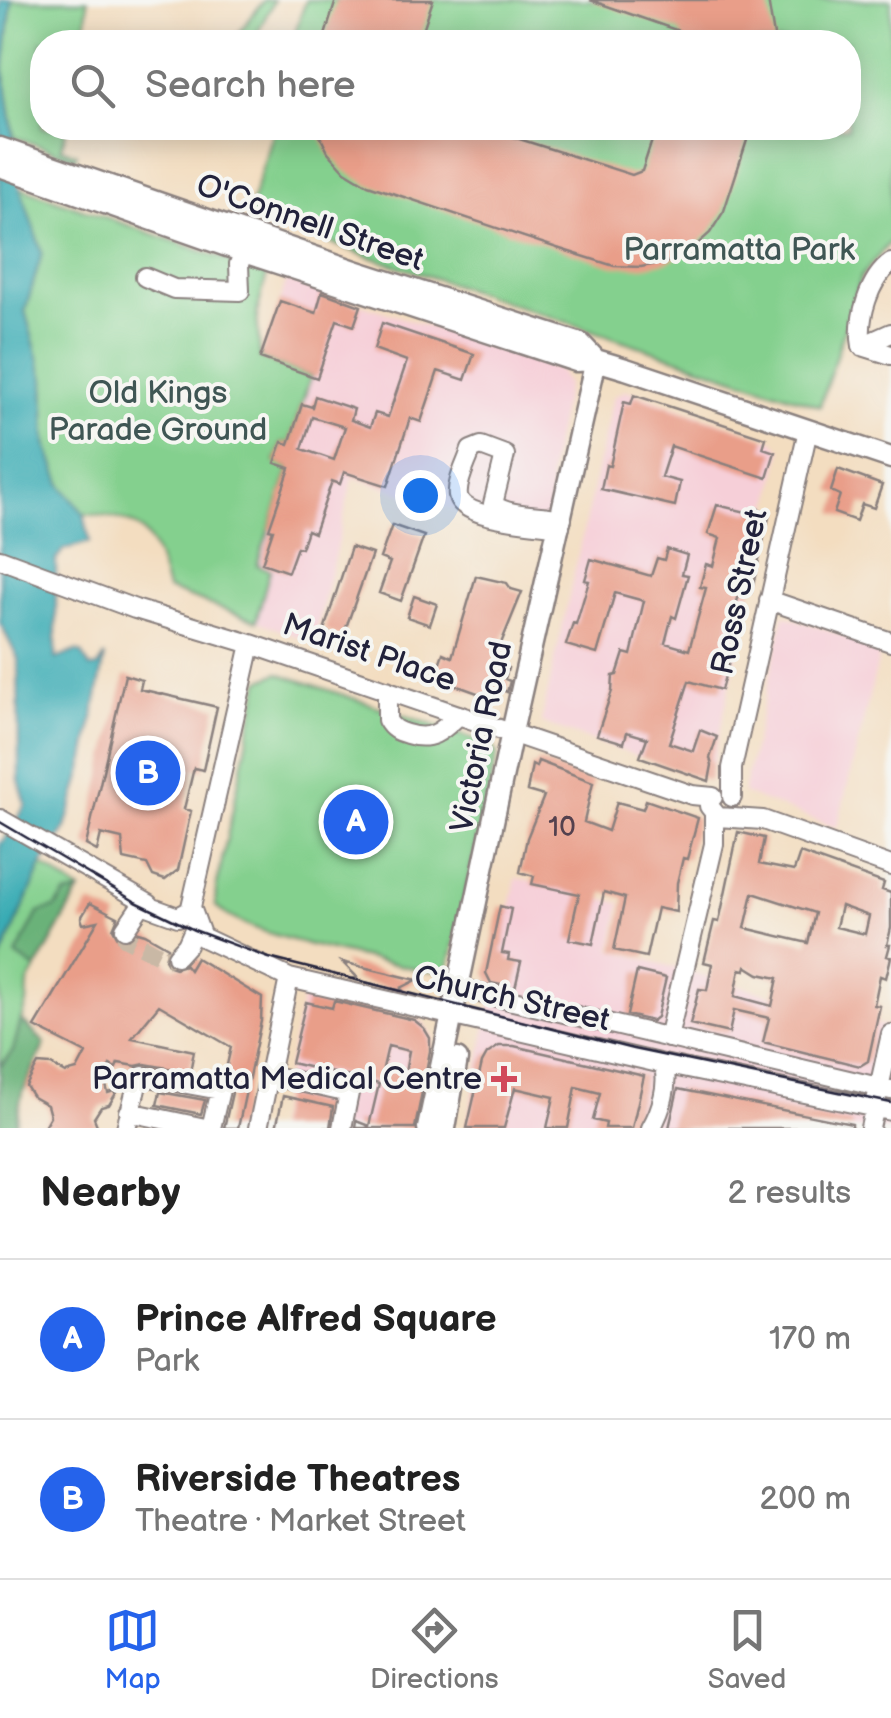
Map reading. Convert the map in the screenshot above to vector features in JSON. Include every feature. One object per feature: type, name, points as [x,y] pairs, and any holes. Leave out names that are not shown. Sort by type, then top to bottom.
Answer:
[{"type":"main road","name":"O'Connell Street","points":[[0,148],[59,177],[244,252],[576,361],[600,362],[891,458]]},
{"type":"main road","name":"O'Connell Street","points":[[0,166],[59,177],[575,342],[600,362]]},
{"type":"main road","name":"Victoria Road","points":[[428,1128],[459,1018],[561,522],[600,362]]},
{"type":"main road","name":"Victoria Road","points":[[445,1128],[459,1018],[471,991],[518,734],[600,362]]},
{"type":"street","points":[[145,277],[174,289],[240,291],[244,252]]},
{"type":"street","points":[[862,346],[859,332],[872,284],[891,263]]},
{"type":"street","points":[[862,346],[891,334]]},
{"type":"street","points":[[862,346],[891,355]]},
{"type":"street","name":"Ross Street","points":[[722,806],[808,430]]},
{"type":"street","points":[[488,508],[512,522],[561,522]]},
{"type":"street","name":"Marist Place","points":[[0,560],[722,806]]},
{"type":"street","points":[[770,600],[891,642]]},
{"type":"street","points":[[177,956],[184,950],[193,918],[251,644]]},
{"type":"street","points":[[387,690],[387,720],[397,731],[430,738],[459,715]]},
{"type":"street","points":[[668,1038],[722,806],[891,866]]},
{"type":"street","name":"Church Street","points":[[0,819],[144,904],[176,917],[193,918],[207,940],[289,978],[662,1064],[883,1109]]},
{"type":"street","points":[[125,929],[144,904]]},
{"type":"street","points":[[258,1128],[289,978]]},
{"type":"street","name":"Church Street","points":[[471,991],[885,1088]]},
{"type":"street","points":[[870,1128],[883,1109],[891,1034]]},
{"type":"street","points":[[651,1128],[666,1079],[662,1064]]},
{"type":"street","points":[[269,1075],[350,1093],[342,1128]]},
{"type":"street","points":[[143,1076],[220,1090],[208,1128],[128,1120],[138,1082],[143,1076]]},
{"type":"shaded area","points":[[287,280],[558,369],[567,384],[550,466],[550,517],[545,540],[353,477],[314,643],[256,621],[270,571],[257,566],[290,468],[275,463],[282,442],[288,444],[310,376],[260,358]]},
{"type":"shaded area","points":[[626,390],[773,440],[782,450],[709,781],[541,723],[613,397]]},
{"type":"shaded area","points":[[784,615],[881,649],[837,828],[743,793]]},
{"type":"shaded area","points":[[516,878],[621,903],[612,950],[891,1028],[891,1128],[466,1128]]},
{"type":"shaded area","points":[[303,993],[422,1021],[433,1038],[412,1128],[275,1128]]},
{"type":"green space","points":[[12,0],[88,0],[85,30],[30,30],[30,140],[63,140],[61,148],[77,154],[75,158],[14,137],[4,70]]},
{"type":"green space","points":[[264,0],[274,0],[259,30],[241,30]]},
{"type":"green space","name":"Parramatta Park","points":[[306,0],[891,0],[891,241],[861,277],[820,406],[248,213],[271,140],[861,140],[861,30],[296,30]]},
{"type":"green space","name":"Old Kings Parade Ground","points":[[20,187],[267,274],[257,313],[260,358],[311,376],[289,444],[282,442],[275,462],[290,468],[257,565],[270,570],[256,621],[167,589],[156,554],[143,532],[121,520],[84,514],[62,486],[46,443],[44,379],[25,311],[42,253]]},
{"type":"green space","points":[[278,673],[492,745],[497,755],[448,970],[426,971],[281,937],[229,916],[215,905],[260,681]]},
{"type":"green space","points":[[42,865],[80,891],[28,983],[27,1003],[13,1051],[0,1066],[0,961]]},
{"type":"green space","points":[[79,892],[36,969],[16,955],[38,913],[55,908],[65,895]]},
{"type":"green space","points":[[21,1020],[45,1043],[22,1094],[16,1124],[13,1128],[0,1128],[0,1067],[13,1051]]},
{"type":"water","points":[[0,0],[12,0],[4,70],[20,187],[42,253],[25,311],[44,379],[46,443],[62,486],[84,514],[90,542],[63,550],[56,560],[56,659],[76,651],[82,653],[90,668],[98,667],[105,656],[83,770],[66,828],[42,865],[0,961],[0,845],[26,805],[19,781],[18,659],[0,623]]},
{"type":"building","points":[[336,0],[433,0],[423,30],[327,30]]},
{"type":"building","points":[[590,0],[768,0],[773,30],[676,30]]},
{"type":"building","points":[[322,140],[523,140],[632,175],[642,171],[652,140],[747,140],[724,211],[710,233],[691,250],[667,262],[641,267],[614,266],[368,185],[345,171]]},
{"type":"building","points":[[322,292],[361,306],[354,326],[337,320],[317,378],[260,358],[280,301],[316,313]]},
{"type":"building","points":[[382,323],[474,354],[465,380],[438,371],[421,422],[410,418],[388,486],[344,472],[340,484],[332,481],[314,533],[307,530],[288,572],[262,563],[290,468],[275,463],[282,442],[289,444],[302,404],[312,407],[315,396],[354,409],[351,420],[370,427],[375,413],[388,417],[407,361],[374,349]],"holes":[[[312,417],[345,427],[334,460],[302,449]]]},
{"type":"building","points":[[634,395],[766,438],[763,448],[775,452],[767,478],[671,446],[661,477],[680,482],[675,506],[601,489],[624,402],[631,404]]},
{"type":"building","points":[[838,469],[882,485],[874,508],[862,504],[856,521],[834,513],[840,495],[831,491]]},
{"type":"building","points":[[717,505],[770,513],[751,593],[741,589],[719,659],[729,662],[721,690],[689,681],[669,743],[693,751],[700,730],[717,737],[710,758],[709,781],[640,757],[647,738],[627,732],[624,743],[597,735],[613,676],[617,675],[624,653],[631,655],[644,601],[615,593],[597,654],[566,645],[589,581],[585,580],[591,559],[651,576],[657,558],[664,560],[667,549],[687,555],[682,574],[688,575],[665,643],[689,650],[706,588],[700,587],[706,564],[713,566],[720,538],[708,534]]},
{"type":"building","points":[[392,525],[424,536],[401,601],[379,593],[390,562],[380,558]]},
{"type":"building","points":[[351,547],[372,554],[342,639],[324,630]]},
{"type":"building","points":[[476,576],[507,583],[511,589],[522,592],[493,663],[508,668],[505,679],[510,681],[507,692],[500,689],[497,700],[444,681],[446,674],[437,670],[443,653],[452,657]]},
{"type":"building","points":[[414,596],[437,604],[430,625],[407,617]]},
{"type":"building","points":[[125,675],[142,680],[140,689],[217,707],[203,770],[194,768],[184,809],[191,811],[178,870],[165,880],[153,876],[147,864],[124,859],[122,839],[101,834],[97,851],[86,845]]},
{"type":"building","points":[[538,761],[593,782],[584,822],[608,831],[617,802],[643,809],[646,800],[698,818],[677,883],[676,912],[657,908],[646,957],[614,950],[625,898],[604,892],[593,944],[569,939],[579,894],[532,884],[534,876],[520,872],[527,838],[544,796],[527,791],[532,765],[536,767]]},
{"type":"building","points":[[738,832],[764,838],[759,864],[794,871],[800,853],[884,883],[882,890],[891,893],[887,956],[891,957],[886,978],[880,976],[874,1005],[880,1006],[868,1061],[860,1066],[763,1042],[769,1018],[734,1010],[729,1033],[690,1024],[699,989],[707,990],[712,964],[704,962],[714,921],[719,922]],"holes":[[[753,893],[815,913],[808,943],[745,928]],[[841,906],[869,916],[865,934],[836,927]],[[746,966],[778,978],[772,1006],[735,996],[740,969],[745,970]]]},
{"type":"building","points":[[90,903],[118,917],[113,929],[119,940],[130,941],[138,932],[145,934],[168,947],[165,959],[169,966],[185,965],[189,970],[196,958],[262,998],[261,1021],[238,1128],[224,1128],[232,1093],[224,1078],[231,1047],[159,1005],[132,1038],[194,1051],[190,1072],[145,1064],[118,1063],[116,1068],[110,1065],[104,1077],[108,1093],[118,1090],[94,1118],[98,1128],[43,1128],[50,1116],[47,1105],[33,1097],[26,1086],[38,1064],[51,1065],[66,1073],[77,1070],[86,1053],[35,1027],[98,921],[83,924],[81,918]]},
{"type":"building","points":[[500,906],[511,909],[502,953],[509,954],[508,960],[521,962],[515,988],[491,983],[486,973]]},
{"type":"building","points":[[342,962],[417,980],[401,988],[403,991],[351,979],[357,977]]},
{"type":"building","points":[[637,971],[666,978],[657,1017],[652,1021],[627,1015]]},
{"type":"building","points":[[334,1001],[414,1020],[424,1028],[430,1038],[430,1051],[415,1128],[355,1128],[356,1121],[369,1126],[379,1084],[291,1063],[306,1002],[332,1008]],"holes":[[[388,1046],[409,1051],[405,1073],[383,1068]]]},
{"type":"building","points":[[499,1046],[514,1046],[644,1076],[632,1128],[605,1128],[606,1123],[593,1120],[600,1093],[576,1087],[568,1128],[547,1128],[554,1097],[515,1088],[504,1128],[467,1128],[482,1063]]},
{"type":"building","points":[[678,1089],[852,1124],[852,1128],[669,1128]]},
{"type":"building","points":[[160,1092],[205,1100],[201,1114],[157,1105]]},
{"type":"building","points":[[283,1096],[333,1107],[330,1128],[276,1128]]},
{"type":"tunnel","points":[[125,929],[126,938],[165,958],[177,956]]},
{"type":"tram line","points":[[0,822],[136,902],[194,930],[269,958],[633,1049],[891,1103]]},
{"type":"place","name":"Riverside Theatres","points":[[148,773]]},
{"type":"place","name":"Prince Alfred Square","points":[[356,822]]},
{"type":"place","name":"Parramatta Medical Centre","points":[[504,1079]]}]
